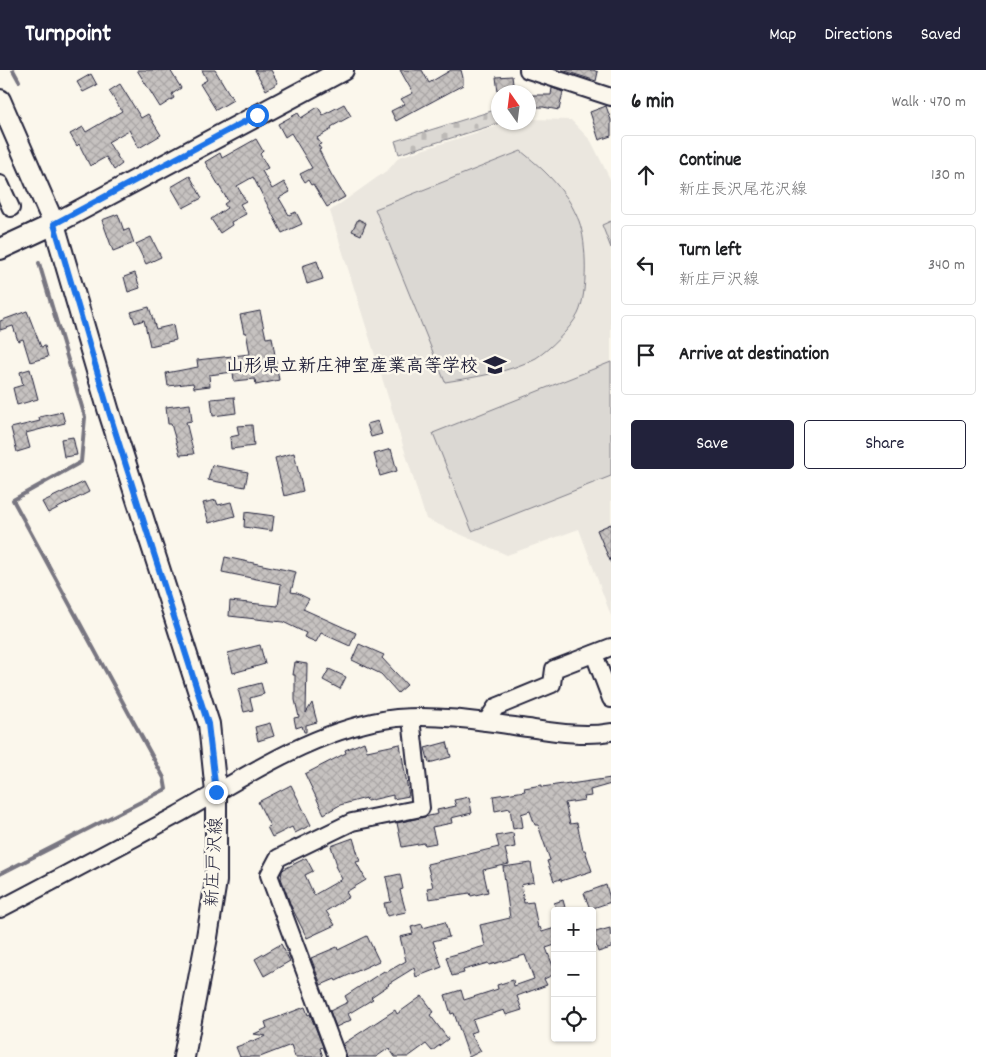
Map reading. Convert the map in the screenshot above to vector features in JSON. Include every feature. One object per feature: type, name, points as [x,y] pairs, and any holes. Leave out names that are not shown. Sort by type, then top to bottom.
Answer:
[{"type":"main road","points":[[0,250],[54,224],[337,71]]},
{"type":"main road","name":"新庄戸沢線","points":[[0,100],[54,224],[109,412],[208,724],[216,792],[216,881],[184,1057]]},
{"type":"street","points":[[528,70],[611,97]]},
{"type":"street","points":[[0,184],[11,208]]},
{"type":"street","points":[[486,722],[496,707],[552,684],[554,669],[611,647]]},
{"type":"street","points":[[594,654],[611,699]]},
{"type":"street","points":[[0,909],[300,748],[344,729],[397,718],[444,718],[486,722],[557,733],[598,734],[611,732]]},
{"type":"street","points":[[337,1057],[269,875],[278,858],[352,822],[421,808],[411,718]]},
{"type":"shaded area","name":"山形県立新庄神室産業高等学校","points":[[536,119],[571,120],[591,141],[611,181],[611,616],[579,529],[507,555],[426,519],[330,211],[389,169],[399,157],[491,128],[491,130],[536,130]]},
{"type":"green space","points":[[491,111],[491,126],[399,154],[395,141]]},
{"type":"green space","points":[[521,151],[544,171],[559,188],[570,203],[579,221],[585,254],[584,294],[581,305],[575,320],[565,332],[536,358],[503,371],[445,382],[375,209]]},
{"type":"green space","points":[[611,221],[611,248],[602,225]]},
{"type":"green space","points":[[611,362],[611,476],[472,531],[433,433]]},
{"type":"building","points":[[137,70],[170,70],[181,88],[172,94],[174,98],[160,107]]},
{"type":"building","points":[[202,70],[215,70],[233,100],[216,110],[200,84],[207,80]]},
{"type":"building","points":[[255,70],[271,70],[278,83],[266,90]]},
{"type":"building","points":[[400,70],[422,70],[429,83],[451,70],[461,70],[463,85],[396,121],[391,111],[405,104],[401,99],[413,93]]},
{"type":"building","points":[[562,70],[593,70],[598,72],[596,81]]},
{"type":"building","points":[[91,74],[97,85],[83,92],[77,82]]},
{"type":"building","points":[[512,76],[513,85],[497,85],[496,77]]},
{"type":"building","points":[[120,84],[141,118],[148,114],[161,135],[139,148],[129,130],[108,142],[122,164],[114,170],[106,157],[90,166],[79,144],[77,146],[70,134],[83,127],[86,132],[122,111],[109,91]]},
{"type":"building","points":[[552,88],[563,92],[559,110],[536,107],[536,95],[551,95]]},
{"type":"building","points":[[344,104],[351,116],[331,127],[332,129],[317,138],[321,144],[318,145],[321,149],[319,150],[345,197],[327,207],[313,184],[311,185],[308,180],[305,182],[300,174],[312,168],[291,133],[285,137],[278,124],[298,113],[301,118],[318,107],[323,115]]},
{"type":"building","points":[[606,106],[611,120],[611,136],[599,140],[590,112]]},
{"type":"building","points":[[256,139],[263,151],[260,154],[268,168],[262,171],[272,189],[284,182],[290,192],[279,198],[289,215],[296,212],[302,224],[282,233],[253,177],[237,186],[246,201],[240,204],[246,214],[231,222],[232,225],[220,233],[211,219],[227,208],[224,204],[228,201],[205,162],[220,153],[222,158]]},
{"type":"building","points":[[190,176],[202,198],[183,208],[171,187]]},
{"type":"building","points":[[118,214],[124,231],[129,229],[134,243],[113,251],[102,220]]},
{"type":"building","points":[[358,219],[366,223],[361,235],[352,231]]},
{"type":"building","points":[[151,237],[161,257],[146,264],[136,244]]},
{"type":"building","points":[[317,261],[323,279],[307,284],[302,266]]},
{"type":"building","points":[[135,273],[140,288],[128,292],[124,277]]},
{"type":"building","points":[[149,307],[156,329],[173,325],[176,340],[150,346],[144,320],[135,323],[131,312]]},
{"type":"building","points":[[27,311],[41,347],[45,346],[48,357],[30,362],[23,339],[18,341],[13,326],[0,330],[0,321]]},
{"type":"building","points":[[260,311],[266,338],[272,337],[279,380],[256,385],[255,379],[234,381],[233,372],[209,375],[210,386],[194,388],[193,383],[168,386],[166,373],[198,367],[197,360],[250,354],[246,332],[244,333],[240,315]]},
{"type":"building","points":[[30,369],[38,399],[17,405],[13,388],[23,385],[20,372]]},
{"type":"building","points":[[234,397],[236,413],[213,416],[211,399]]},
{"type":"building","points":[[190,404],[192,421],[186,422],[194,454],[180,455],[171,424],[168,424],[166,407]]},
{"type":"building","points":[[62,412],[65,423],[26,433],[30,448],[17,452],[11,428],[40,421],[39,417]]},
{"type":"building","points":[[378,421],[382,434],[371,437],[367,424]]},
{"type":"building","points":[[252,425],[254,446],[231,449],[230,437],[239,435],[237,426]]},
{"type":"building","points":[[73,437],[77,455],[64,457],[61,439]]},
{"type":"building","points":[[391,449],[397,471],[380,476],[374,454]]},
{"type":"building","points":[[294,453],[303,491],[284,496],[275,458]]},
{"type":"building","points":[[212,465],[248,472],[245,487],[208,480]]},
{"type":"building","points":[[84,482],[89,492],[48,513],[42,502]]},
{"type":"building","points":[[216,500],[218,505],[231,502],[235,516],[209,523],[203,503]]},
{"type":"building","points":[[245,512],[274,516],[272,531],[244,527]]},
{"type":"building","points":[[611,524],[611,563],[597,530]]},
{"type":"building","points":[[225,557],[296,572],[291,592],[309,599],[303,609],[356,633],[350,646],[321,633],[316,642],[304,637],[306,633],[283,622],[229,616],[230,601],[278,606],[281,584],[222,572]]},
{"type":"building","points":[[359,644],[384,655],[382,658],[407,685],[398,693],[381,674],[352,660]]},
{"type":"building","points":[[260,645],[265,664],[233,673],[228,653]]},
{"type":"building","points":[[295,662],[307,664],[306,713],[312,703],[317,722],[306,725],[306,732],[304,732],[302,726],[296,728],[294,718],[299,717],[295,700],[295,675],[293,675]]},
{"type":"building","points":[[329,669],[346,677],[340,689],[323,680]]},
{"type":"building","points":[[261,683],[264,694],[250,698],[253,710],[244,712],[238,689]]},
{"type":"building","points":[[270,723],[274,736],[258,741],[255,727]]},
{"type":"building","points":[[364,742],[367,751],[400,744],[409,796],[393,799],[393,795],[367,801],[366,798],[340,805],[324,814],[305,774],[346,753],[345,750]]},
{"type":"building","points":[[447,742],[451,757],[429,763],[425,748]]},
{"type":"building","points":[[611,778],[611,784],[590,790],[591,796],[584,797],[585,800],[565,803],[570,824],[577,823],[583,850],[585,850],[592,871],[561,881],[561,879],[554,881],[547,861],[550,860],[538,825],[535,825],[530,811],[521,814],[523,827],[513,829],[510,808],[495,811],[493,796],[525,791],[524,788],[542,785],[542,787]]},
{"type":"building","points":[[291,785],[311,825],[295,833],[292,827],[272,837],[267,827],[270,826],[258,802]]},
{"type":"building","points":[[469,797],[472,813],[451,818],[452,823],[432,827],[436,843],[402,847],[397,823],[438,814],[437,810],[456,806],[454,800]]},
{"type":"building","points":[[513,833],[515,847],[505,849],[509,864],[483,870],[488,892],[471,896],[470,893],[429,899],[427,888],[433,887],[427,864],[499,847],[496,836]]},
{"type":"building","points":[[353,838],[360,861],[356,862],[366,880],[346,892],[349,897],[326,911],[335,925],[307,938],[291,906],[281,878],[282,871],[306,858],[313,871],[305,875],[314,895],[342,879],[335,866],[337,865],[331,846]]},
{"type":"building","points":[[531,863],[534,882],[521,885],[524,903],[533,902],[538,928],[540,927],[542,932],[551,929],[551,946],[546,948],[551,961],[551,976],[544,979],[547,985],[517,996],[522,1010],[506,1015],[504,1010],[473,1020],[477,1031],[470,1033],[481,1051],[469,1057],[454,1013],[451,1014],[445,995],[461,990],[464,1000],[498,989],[497,985],[513,980],[514,986],[534,979],[525,955],[463,970],[464,973],[452,976],[446,957],[485,946],[480,925],[510,918],[503,867]]},
{"type":"building","points":[[400,874],[403,889],[400,890],[406,912],[387,916],[384,903],[391,902],[386,877]]},
{"type":"building","points":[[606,885],[611,902],[596,907],[589,907],[584,893]]},
{"type":"building","points":[[563,900],[565,907],[555,907],[554,903]]},
{"type":"building","points":[[445,922],[449,937],[433,941],[442,967],[416,977],[414,968],[388,984],[371,997],[373,999],[348,1014],[351,1020],[336,1027],[330,1011],[348,1002],[345,996],[384,971],[385,973],[406,961],[400,937],[413,934],[411,927],[422,924],[423,928]]},
{"type":"building","points":[[610,928],[611,948],[598,952],[596,932]]},
{"type":"building","points":[[367,936],[379,961],[336,981],[335,979],[321,985],[311,958],[337,947],[338,950]]},
{"type":"building","points":[[281,944],[290,961],[264,976],[255,959]]},
{"type":"building","points":[[422,996],[434,1012],[430,1015],[448,1039],[432,1051],[426,1044],[408,1057],[395,1057],[389,1048],[376,1057],[347,1057],[343,1044],[395,1010],[397,1014]]},
{"type":"building","points":[[305,1007],[308,1015],[310,1014],[323,1047],[320,1048],[323,1057],[295,1057],[291,1045],[260,1057],[240,1057],[236,1047],[266,1036],[254,1034],[267,1028],[265,1022]]},
{"type":"waterway","points":[[13,70],[19,81]]},
{"type":"waterway","points":[[0,874],[166,789],[164,778],[13,500],[81,462],[85,417],[39,263]]},
{"type":"place","name":"山形県立新庄神室産業高等学校","points":[[495,365]]},
{"type":"route","points":[[216,792],[208,724],[109,412],[54,224],[257,115]]}]
